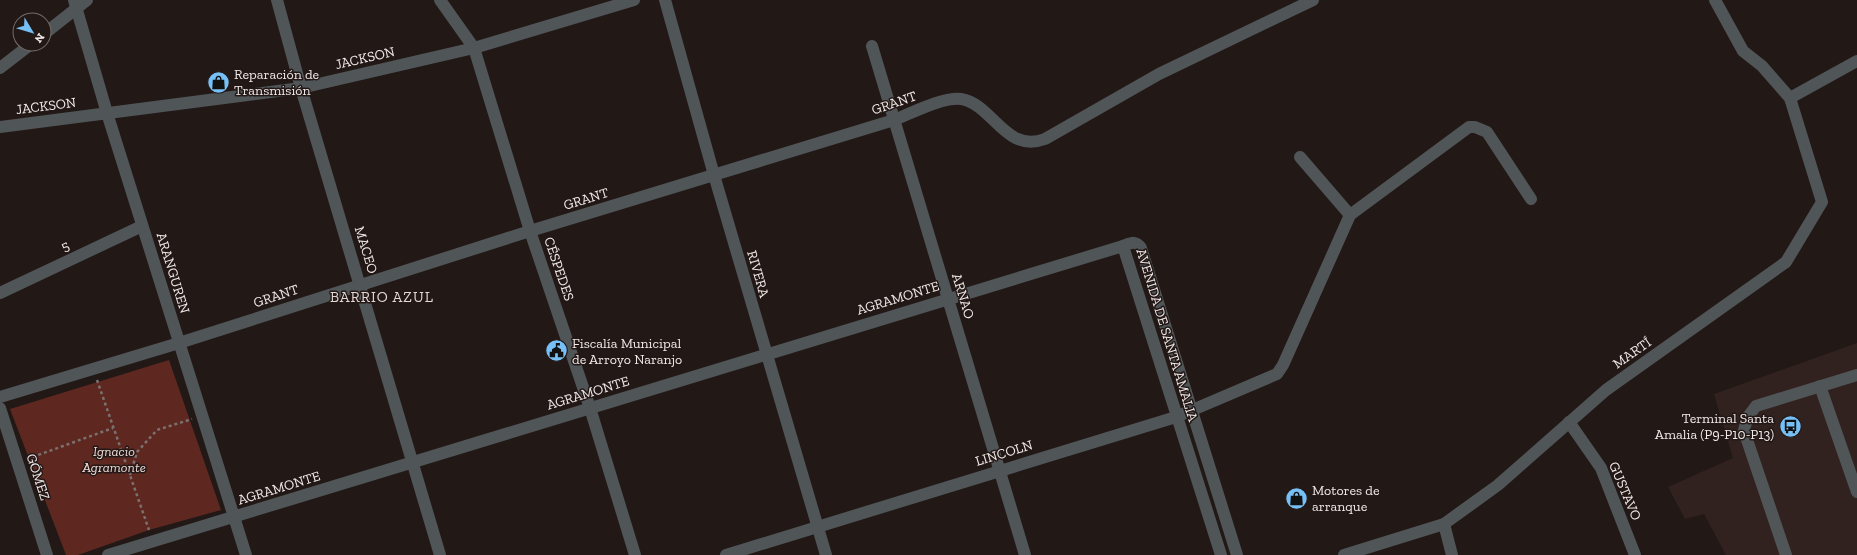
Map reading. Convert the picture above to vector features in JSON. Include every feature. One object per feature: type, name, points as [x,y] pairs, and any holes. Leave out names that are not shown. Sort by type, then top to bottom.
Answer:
[{"type":"street","points":[[52,26],[76,4],[87,0]]},
{"type":"street","name":"MACEO","points":[[277,0],[301,88],[440,555]]},
{"type":"street","name":"CÉSPEDES","points":[[440,0],[474,48],[530,231],[590,408],[635,555]]},
{"type":"street","name":"JACKSON","points":[[0,127],[301,88],[474,48],[634,0]]},
{"type":"street","name":"RIVERA","points":[[665,0],[714,175],[826,555]]},
{"type":"street","name":"GRANT","points":[[0,397],[93,370],[530,231],[894,120],[949,100],[961,100],[972,103],[1012,136],[1025,142],[1036,142],[1045,139],[1159,74],[1313,0]]},
{"type":"street","points":[[1715,0],[1743,51],[1762,66],[1790,98],[1857,61]]},
{"type":"street","name":"ARANGUREN","points":[[76,4],[107,113],[246,555]]},
{"type":"street","name":"ARNAO","points":[[872,46],[1025,555]]},
{"type":"street","points":[[0,68],[21,52]]},
{"type":"street","name":"MARTÍ","points":[[1344,555],[1444,524],[1498,485],[1606,390],[1786,262],[1822,202],[1790,98]]},
{"type":"street","points":[[1300,157],[1350,215],[1469,127],[1475,127],[1487,132],[1531,199]]},
{"type":"street","name":"LINCOLN","points":[[726,555],[1176,417],[1277,374],[1283,365],[1350,215]]},
{"type":"street","name":"5","points":[[0,293],[142,226]]},
{"type":"street","name":"AVENIDA DE SANTA AMALIA","points":[[1221,555],[1123,246],[1135,242],[1142,248],[1238,555]]},
{"type":"street","name":"AGRAMONTE","points":[[108,555],[1123,246]]},
{"type":"street","points":[[1786,555],[1744,431],[1747,418],[1756,406],[1857,375]]},
{"type":"street","points":[[1820,386],[1857,492]]},
{"type":"street","name":"GÓMEZ","points":[[0,408],[47,555]]},
{"type":"street","name":"GUSTAVO","points":[[1569,422],[1601,468],[1635,555]]},
{"type":"street","points":[[1444,524],[1452,555]]},
{"type":"path","points":[[93,370],[153,542]]},
{"type":"path","points":[[130,475],[136,452],[157,430],[202,416]]},
{"type":"path","points":[[17,463],[113,428]]},
{"type":"shaded area","name":"Terminal Santa Amalia (P9-P10-P13)","points":[[1857,343],[1857,555],[1726,555],[1704,514],[1685,519],[1668,487],[1733,458],[1714,394]]},
{"type":"green space","name":"Ignacio Agramonte","points":[[169,360],[221,510],[149,530],[78,555],[66,555],[10,409]]},
{"type":"place","name":"Reparación de Transmisión","points":[[218,82]]},
{"type":"place","name":"Fiscalía Municipal de Arroyo Naranjo","points":[[556,351]]},
{"type":"place","name":"Terminal Santa Amalia (P9-P10-P13)","points":[[1790,426]]},
{"type":"place","name":"Motores de arranque","points":[[1297,498]]},
{"type":"district","name":"BARRIO AZUL","points":[[382,297]]}]
